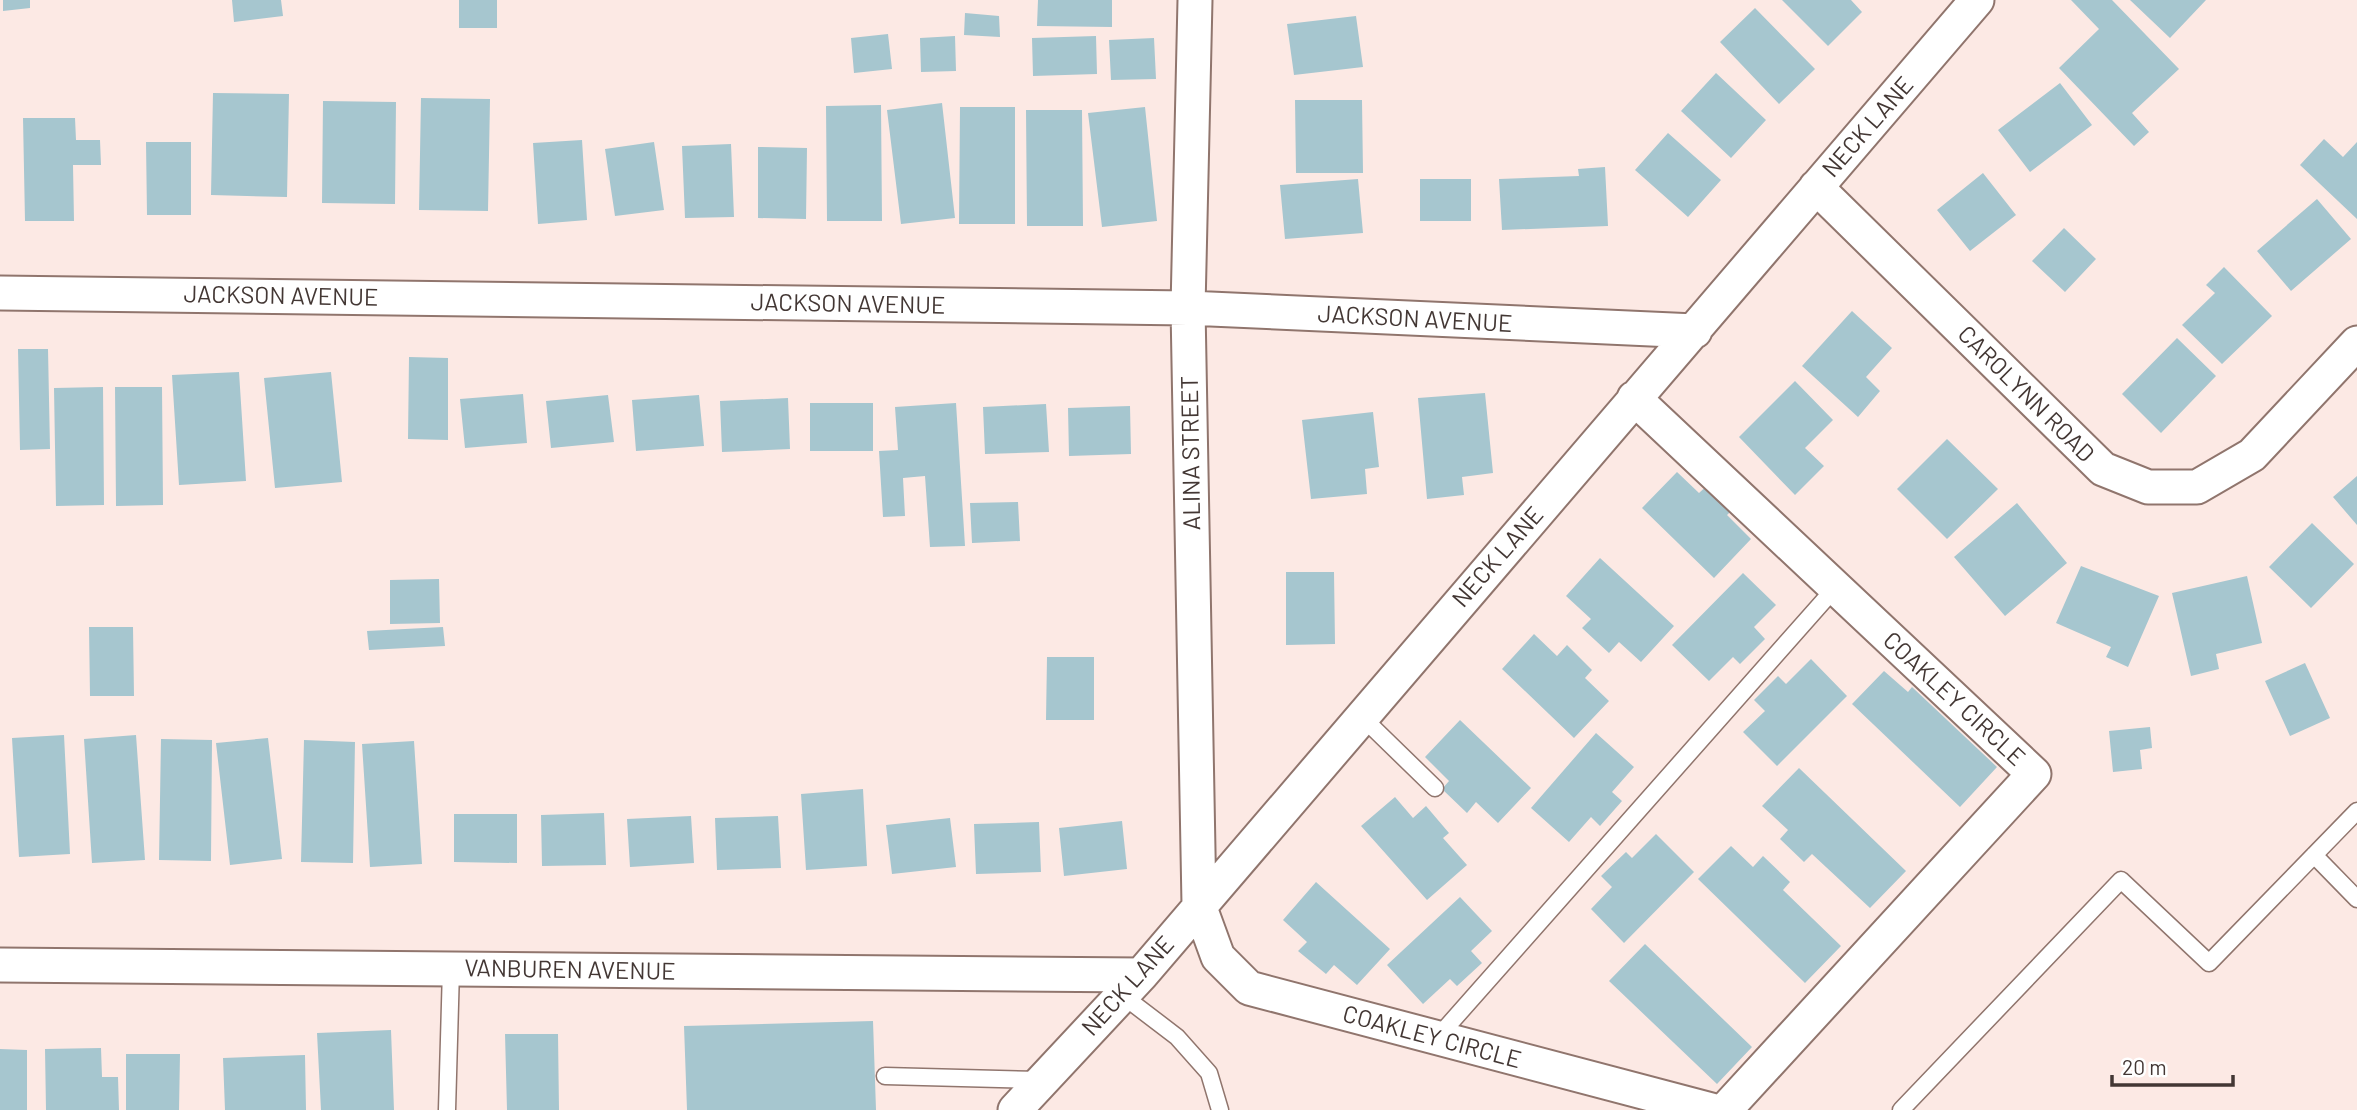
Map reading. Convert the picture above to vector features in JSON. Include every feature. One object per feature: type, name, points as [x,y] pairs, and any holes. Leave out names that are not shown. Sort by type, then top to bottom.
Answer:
[{"type":"street","name":"ALINA STREET","points":[[1195,0],[1188,308],[1199,905]]},
{"type":"street","name":"NECK LANE","points":[[1015,1110],[1131,985],[1977,0]]},
{"type":"street","name":"CAROLYNN ROAD","points":[[1816,187],[2103,469],[2148,487],[2197,487],[2252,455],[2357,343]]},
{"type":"street","name":"JACKSON AVENUE","points":[[0,293],[1188,308],[1695,331]]},
{"type":"street","name":"COAKLEY CIRCLE","points":[[1634,398],[2034,774],[1725,1110]]},
{"type":"street","name":"COAKLEY CIRCLE","points":[[1199,905],[1218,957],[1249,988],[1711,1110]]},
{"type":"street","name":"VANBUREN AVENUE","points":[[0,965],[451,969],[1131,985]]},
{"type":"lane","points":[[1437,1038],[1835,588]]},
{"type":"lane","points":[[1361,716],[1435,789]]},
{"type":"lane","points":[[1901,1110],[2121,880],[2209,963],[2357,811]]},
{"type":"lane","points":[[2314,855],[2357,899]]},
{"type":"lane","points":[[447,1110],[451,969]]},
{"type":"lane","points":[[1131,985],[1209,1073],[1220,1110]]},
{"type":"lane","points":[[885,1076],[1042,1080]]},
{"type":"building","points":[[3,0],[30,0],[30,8],[3,11]]},
{"type":"building","points":[[232,0],[281,0],[283,16],[234,22]]},
{"type":"building","points":[[459,0],[497,0],[497,28],[459,28]]},
{"type":"building","points":[[1038,0],[1112,0],[1112,27],[1037,26]]},
{"type":"building","points":[[1782,0],[1851,0],[1862,12],[1828,46]]},
{"type":"building","points":[[2071,0],[2112,0],[2179,69],[2132,113],[2149,132],[2134,146],[2059,68],[2099,29]]},
{"type":"building","points":[[2130,0],[2206,0],[2170,38]]},
{"type":"building","points":[[1755,8],[1815,69],[1779,104],[1720,42]]},
{"type":"building","points":[[965,13],[999,16],[1000,37],[964,35]]},
{"type":"building","points":[[1356,16],[1363,67],[1294,75],[1287,24]]},
{"type":"building","points":[[888,34],[892,69],[854,73],[851,38]]},
{"type":"building","points":[[955,36],[956,71],[921,72],[920,38]]},
{"type":"building","points":[[1096,36],[1097,74],[1033,76],[1032,38]]},
{"type":"building","points":[[1154,38],[1156,79],[1111,80],[1109,40]]},
{"type":"building","points":[[1716,73],[1766,120],[1731,158],[1681,111]]},
{"type":"building","points":[[2060,83],[2092,125],[2030,172],[1998,130]]},
{"type":"building","points":[[213,93],[289,94],[287,197],[211,195]]},
{"type":"building","points":[[421,98],[490,99],[488,211],[419,210]]},
{"type":"building","points":[[1295,100],[1362,100],[1363,173],[1296,173]]},
{"type":"building","points":[[323,101],[396,102],[395,204],[322,203]]},
{"type":"building","points":[[942,103],[955,218],[901,224],[887,110]]},
{"type":"building","points":[[881,105],[882,221],[827,221],[826,106]]},
{"type":"building","points":[[960,107],[1015,107],[1015,224],[959,224]]},
{"type":"building","points":[[1145,107],[1157,221],[1102,227],[1088,113]]},
{"type":"building","points":[[1026,110],[1082,110],[1083,226],[1027,226]]},
{"type":"building","points":[[23,118],[75,118],[76,140],[100,140],[101,165],[73,165],[74,221],[25,221]]},
{"type":"building","points":[[1668,133],[1721,180],[1688,217],[1635,170]]},
{"type":"building","points":[[2324,139],[2343,157],[2357,142],[2357,219],[2300,165]]},
{"type":"building","points":[[582,140],[587,220],[538,224],[533,143]]},
{"type":"building","points":[[146,142],[191,142],[191,215],[147,215]]},
{"type":"building","points":[[654,142],[664,210],[615,216],[605,149]]},
{"type":"building","points":[[731,144],[734,217],[685,218],[682,146]]},
{"type":"building","points":[[758,147],[807,148],[806,219],[758,218]]},
{"type":"building","points":[[1605,167],[1608,226],[1502,230],[1499,179],[1579,176],[1578,169]]},
{"type":"building","points":[[1983,173],[2016,215],[1970,251],[1937,210]]},
{"type":"building","points":[[1358,179],[1363,233],[1285,239],[1280,185]]},
{"type":"building","points":[[1420,179],[1471,179],[1471,221],[1420,221]]},
{"type":"building","points":[[2317,199],[2351,239],[2291,291],[2257,251]]},
{"type":"building","points":[[2064,228],[2096,259],[2065,292],[2032,261]]},
{"type":"building","points":[[2224,267],[2272,316],[2222,364],[2182,325],[2215,293],[2206,285]]},
{"type":"building","points":[[1852,311],[1892,348],[1866,377],[1880,391],[1858,417],[1802,366]]},
{"type":"building","points":[[2177,338],[2216,376],[2161,433],[2122,394]]},
{"type":"building","points":[[18,349],[48,349],[50,449],[20,450]]},
{"type":"building","points":[[409,357],[448,358],[448,440],[408,439]]},
{"type":"building","points":[[239,372],[246,481],[179,485],[172,375]]},
{"type":"building","points":[[331,372],[342,482],[275,488],[264,378]]},
{"type":"building","points":[[1795,381],[1833,420],[1805,448],[1824,466],[1795,495],[1739,437]]},
{"type":"building","points":[[103,387],[104,505],[56,506],[54,388]]},
{"type":"building","points":[[115,387],[162,387],[163,505],[116,506]]},
{"type":"building","points":[[1485,393],[1493,473],[1462,477],[1464,495],[1427,499],[1418,398]]},
{"type":"building","points":[[523,394],[527,443],[465,448],[460,399]]},
{"type":"building","points":[[608,395],[614,442],[551,448],[546,401]]},
{"type":"building","points":[[699,395],[704,446],[636,451],[632,400]]},
{"type":"building","points":[[788,398],[790,449],[722,452],[720,401]]},
{"type":"building","points":[[810,403],[873,403],[873,451],[810,451]]},
{"type":"building","points":[[956,403],[965,546],[930,547],[925,476],[903,478],[905,516],[883,517],[879,451],[898,450],[895,407]]},
{"type":"building","points":[[1046,404],[1049,452],[985,454],[983,407]]},
{"type":"building","points":[[1130,406],[1131,454],[1069,456],[1068,408]]},
{"type":"building","points":[[1373,412],[1379,467],[1365,469],[1367,494],[1311,499],[1302,420]]},
{"type":"building","points":[[1947,439],[1998,489],[1947,539],[1897,489]]},
{"type":"building","points":[[1677,472],[1699,493],[1710,483],[1735,507],[1727,515],[1751,539],[1714,578],[1642,508]]},
{"type":"building","points":[[2357,476],[2357,525],[2333,497]]},
{"type":"building","points":[[1018,502],[1020,541],[972,543],[970,503]]},
{"type":"building","points":[[2017,503],[2067,563],[2005,616],[1954,557]]},
{"type":"building","points":[[2312,523],[2354,564],[2311,608],[2269,567]]},
{"type":"building","points":[[1600,558],[1674,626],[1641,662],[1619,642],[1609,653],[1582,628],[1591,619],[1566,596]]},
{"type":"building","points":[[2081,566],[2159,596],[2128,667],[2106,657],[2111,647],[2056,623]]},
{"type":"building","points":[[1286,572],[1334,572],[1335,644],[1286,645]]},
{"type":"building","points":[[1743,573],[1776,605],[1754,627],[1765,639],[1740,664],[1733,657],[1709,681],[1672,645]]},
{"type":"building","points":[[2247,576],[2262,643],[2216,654],[2219,669],[2191,676],[2172,593]]},
{"type":"building","points":[[439,579],[440,623],[390,624],[390,580]]},
{"type":"building","points":[[89,627],[133,627],[134,696],[90,696]]},
{"type":"building","points":[[443,627],[445,646],[369,650],[367,631]]},
{"type":"building","points":[[1534,634],[1557,656],[1567,645],[1592,670],[1585,678],[1609,701],[1574,738],[1502,669]]},
{"type":"building","points":[[1047,657],[1094,657],[1094,720],[1046,720]]},
{"type":"building","points":[[1811,659],[1847,696],[1777,766],[1743,732],[1765,711],[1754,700],[1778,676],[1786,684]]},
{"type":"building","points":[[2305,663],[2330,718],[2290,736],[2265,681]]},
{"type":"building","points":[[1884,671],[1908,692],[1912,687],[1997,767],[1960,807],[1852,704]]},
{"type":"building","points":[[1460,720],[1531,788],[1498,823],[1476,802],[1467,813],[1442,789],[1449,781],[1425,757]]},
{"type":"building","points":[[2150,727],[2152,748],[2140,750],[2142,769],[2113,772],[2109,731]]},
{"type":"building","points":[[1596,733],[1634,767],[1612,792],[1622,801],[1600,826],[1591,817],[1569,842],[1531,808]]},
{"type":"building","points":[[64,735],[70,854],[19,857],[12,738]]},
{"type":"building","points":[[136,735],[145,860],[92,863],[84,739]]},
{"type":"building","points":[[268,738],[282,859],[230,865],[216,743]]},
{"type":"building","points":[[161,739],[212,740],[211,861],[159,860]]},
{"type":"building","points":[[304,740],[355,742],[353,863],[301,862]]},
{"type":"building","points":[[414,741],[422,864],[370,867],[362,744]]},
{"type":"building","points":[[1799,768],[1906,871],[1870,908],[1812,854],[1804,862],[1780,839],[1788,830],[1762,806]]},
{"type":"building","points":[[863,789],[867,866],[806,870],[801,794]]},
{"type":"building","points":[[1395,797],[1413,818],[1426,806],[1449,833],[1443,838],[1467,865],[1427,900],[1361,826]]},
{"type":"building","points":[[604,813],[606,865],[542,866],[541,815]]},
{"type":"building","points":[[454,814],[517,814],[517,863],[454,862]]},
{"type":"building","points":[[691,816],[694,863],[630,867],[627,819]]},
{"type":"building","points":[[778,816],[781,868],[717,870],[715,818]]},
{"type":"building","points":[[950,818],[956,867],[892,874],[886,825]]},
{"type":"building","points":[[1122,821],[1127,869],[1064,876],[1059,828]]},
{"type":"building","points":[[1039,822],[1041,872],[976,874],[974,824]]},
{"type":"building","points":[[1656,834],[1694,872],[1624,943],[1591,909],[1612,887],[1601,876],[1626,852],[1632,858]]},
{"type":"building","points":[[1731,846],[1753,867],[1763,856],[1790,882],[1783,890],[1841,946],[1805,983],[1698,879]]},
{"type":"building","points":[[1316,882],[1390,949],[1357,985],[1334,965],[1326,974],[1298,951],[1307,942],[1283,920]]},
{"type":"building","points":[[1460,897],[1492,931],[1471,951],[1482,963],[1457,986],[1450,979],[1423,1004],[1387,965]]},
{"type":"building","points":[[1645,944],[1752,1047],[1717,1084],[1609,981]]},
{"type":"building","points":[[873,1021],[876,1110],[687,1110],[684,1026]]},
{"type":"building","points":[[391,1030],[394,1110],[321,1110],[317,1033]]},
{"type":"building","points":[[505,1034],[558,1034],[559,1110],[507,1110]]},
{"type":"building","points":[[101,1048],[102,1077],[118,1077],[119,1110],[46,1110],[45,1049]]},
{"type":"building","points":[[0,1049],[27,1050],[27,1110],[0,1110]]},
{"type":"building","points":[[126,1054],[180,1054],[179,1110],[126,1110]]},
{"type":"building","points":[[305,1055],[306,1110],[225,1110],[223,1058]]}]
